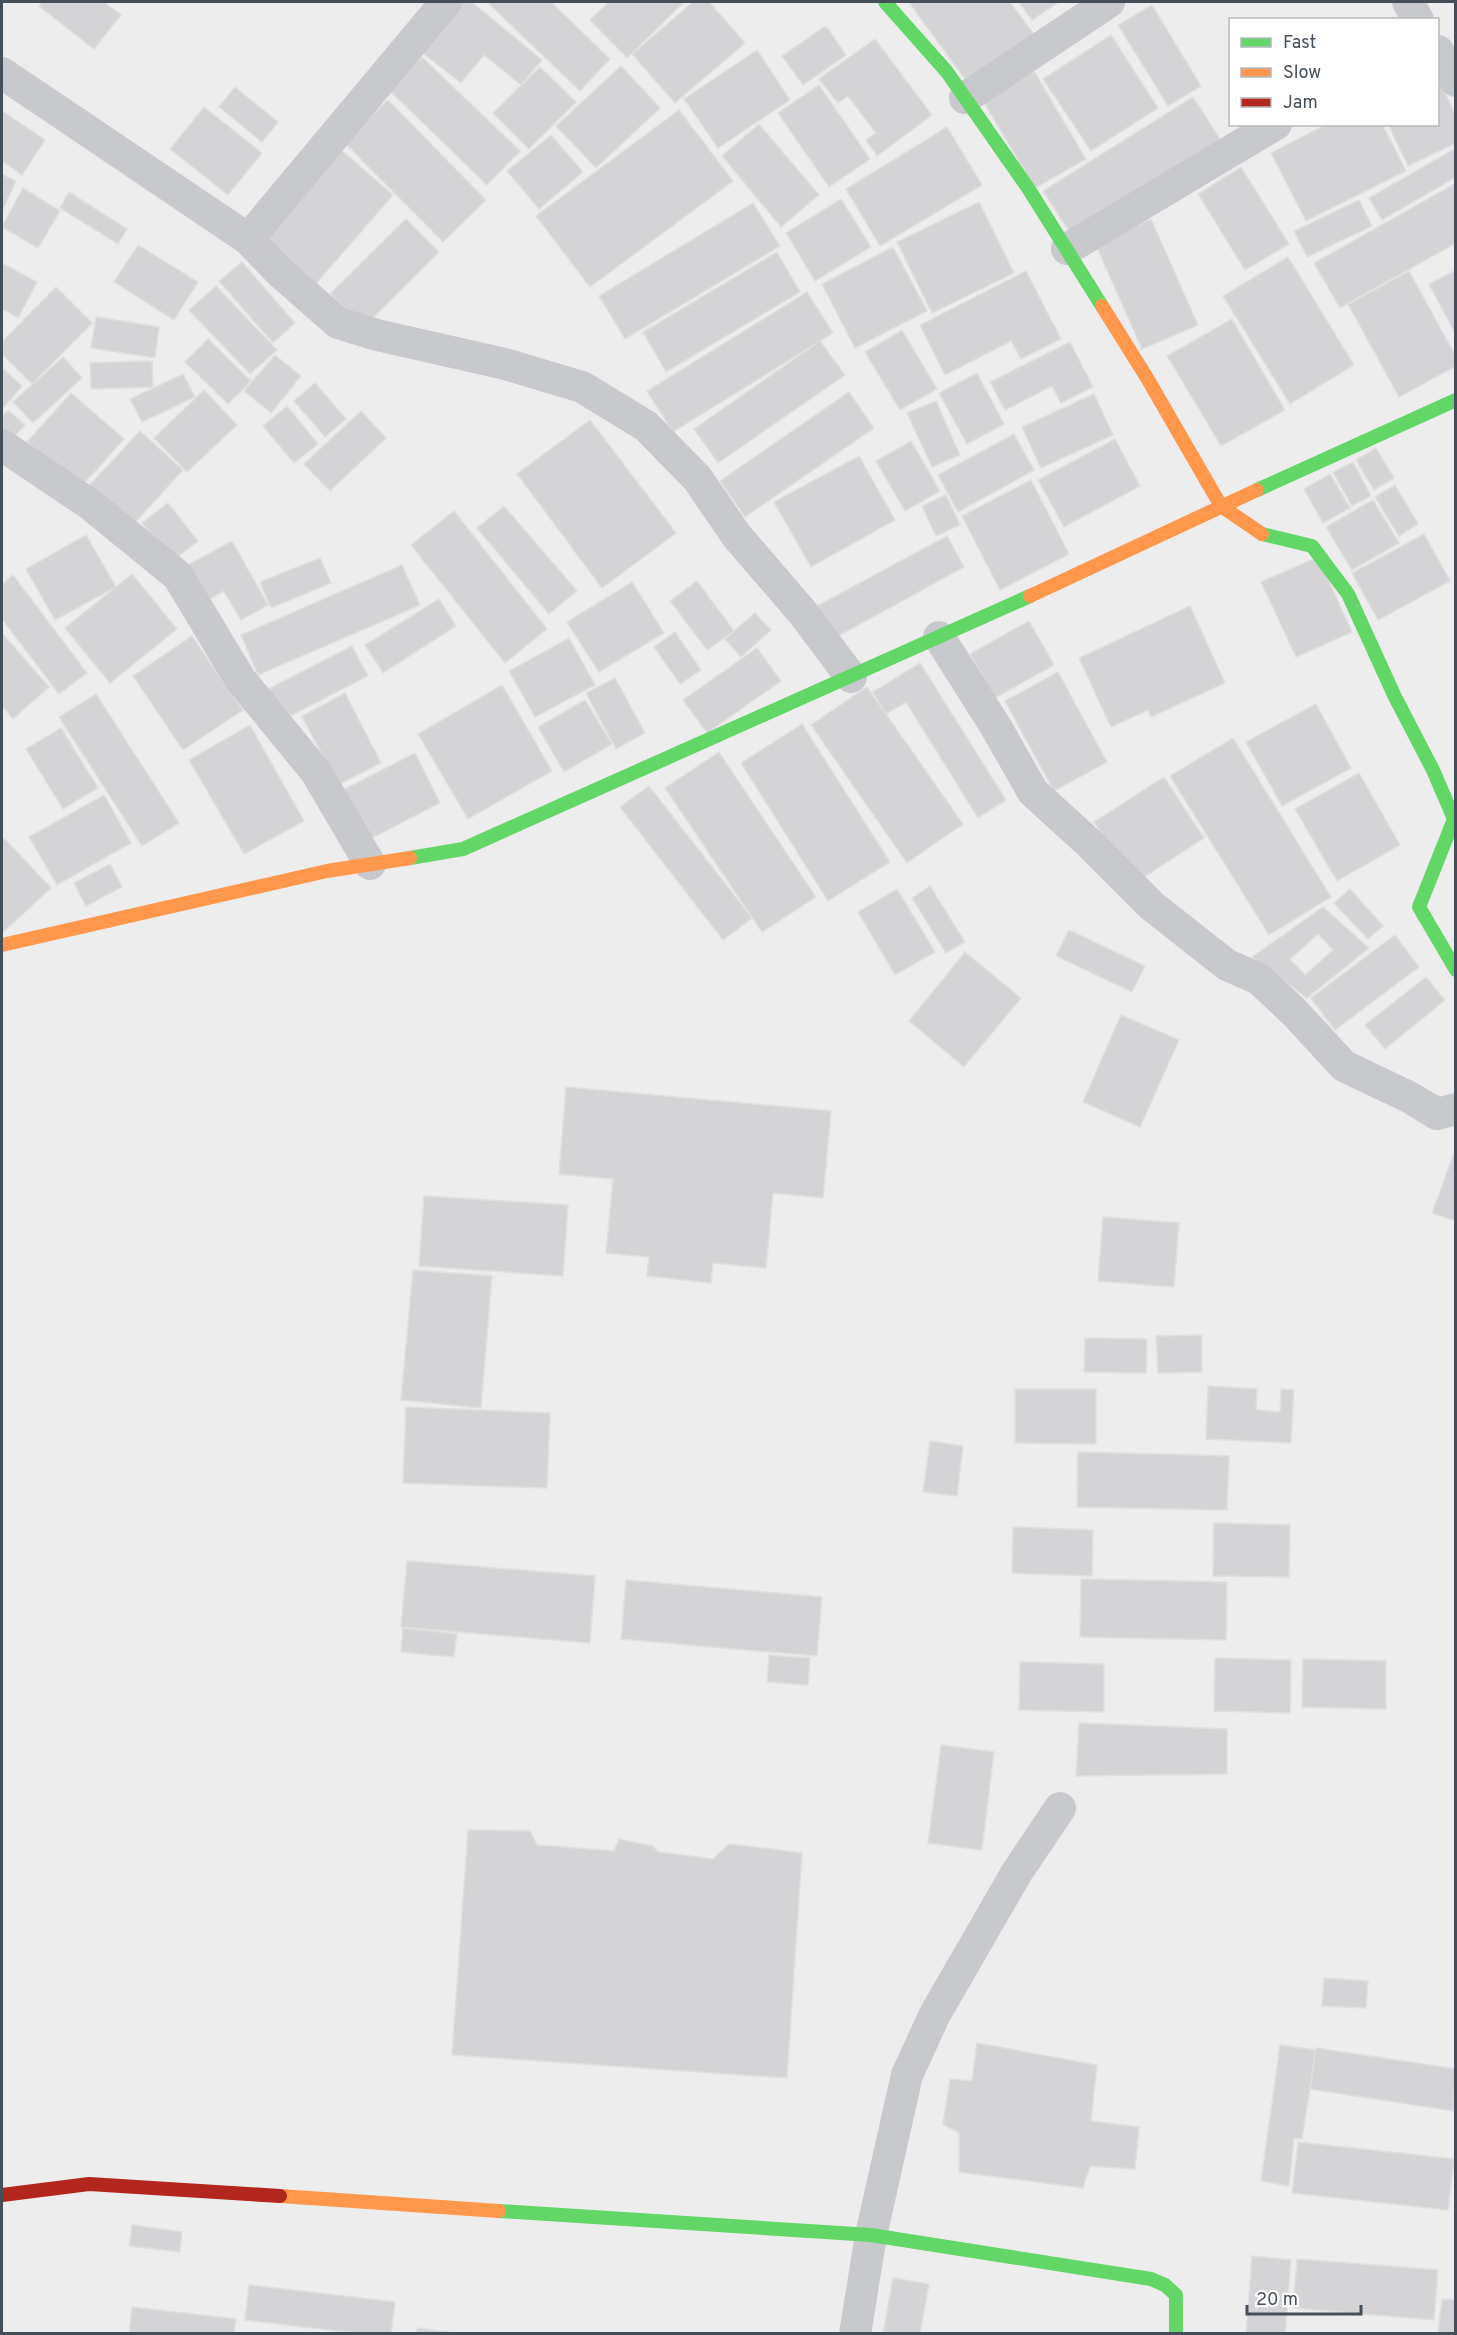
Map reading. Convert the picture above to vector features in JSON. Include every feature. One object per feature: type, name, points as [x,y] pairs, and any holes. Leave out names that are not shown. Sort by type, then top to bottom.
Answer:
[{"type":"street","points":[[248,239],[446,2]]},
{"type":"street","points":[[885,2],[947,72],[1028,188],[1147,378],[1221,506],[1265,536],[1312,546],[1348,594],[1395,697],[1433,770],[1454,819],[1419,907],[1455,970]]},
{"type":"street","points":[[965,98],[1109,2]]},
{"type":"street","points":[[1408,2],[1417,18]]},
{"type":"street","points":[[1439,54],[1455,81]]},
{"type":"street","points":[[2,73],[248,239],[282,274],[338,323],[377,335],[505,364],[582,387],[646,426],[697,478],[736,535],[804,613],[851,677]]},
{"type":"street","points":[[1067,249],[1273,126]]},
{"type":"street","points":[[2,945],[327,871],[462,849],[1060,583],[1221,506],[1455,400]]},
{"type":"street","points":[[2,445],[91,506],[178,576],[240,679],[316,772],[370,864]]},
{"type":"street","points":[[939,637],[996,727],[1033,792],[1089,843],[1152,906],[1227,965],[1259,979],[1294,1012],[1344,1066],[1409,1097],[1437,1114],[1455,1109]]},
{"type":"street","points":[[855,2334],[871,2235],[907,2075],[935,2013],[1017,1872],[1060,1808]]},
{"type":"street","points":[[2,2195],[89,2184],[871,2235],[1151,2279],[1165,2285],[1176,2295],[1176,2334]]},
{"type":"building","points":[[42,2],[104,2],[121,15],[94,49],[39,6]]},
{"type":"building","points":[[461,2],[472,2],[542,60],[521,85],[484,55],[461,83],[420,51]]},
{"type":"building","points":[[487,2],[551,2],[610,59],[580,91]]},
{"type":"building","points":[[609,2],[684,2],[627,58],[590,20]]},
{"type":"building","points":[[693,2],[709,2],[745,43],[675,103],[632,54]]},
{"type":"building","points":[[913,2],[1010,2],[1034,34],[968,83],[910,4]]},
{"type":"building","points":[[1019,2],[1059,2],[1032,20]]},
{"type":"building","points":[[1152,5],[1201,86],[1168,106],[1118,25]]},
{"type":"building","points":[[826,26],[846,55],[803,85],[782,56]]},
{"type":"building","points":[[1111,35],[1158,108],[1091,151],[1043,79]]},
{"type":"building","points":[[875,39],[932,115],[877,156],[866,140],[876,133],[848,96],[838,103],[819,79]]},
{"type":"building","points":[[757,50],[790,100],[718,148],[684,99]]},
{"type":"building","points":[[422,57],[520,151],[487,185],[389,90]]},
{"type":"building","points":[[621,66],[660,108],[596,168],[556,126]]},
{"type":"building","points":[[540,67],[576,102],[529,149],[493,113]]},
{"type":"building","points":[[1034,71],[1086,159],[1035,188],[983,101]]},
{"type":"building","points":[[1439,81],[1456,116],[1456,143],[1408,166],[1389,126],[1439,126]]},
{"type":"building","points":[[819,85],[870,159],[829,187],[778,113]]},
{"type":"building","points":[[235,87],[278,122],[262,142],[219,107]]},
{"type":"building","points":[[1193,97],[1224,145],[1074,239],[1043,191]]},
{"type":"building","points":[[388,100],[486,200],[443,242],[344,142]]},
{"type":"building","points":[[204,107],[262,153],[228,195],[170,149]]},
{"type":"building","points":[[679,110],[733,181],[590,287],[536,216]]},
{"type":"building","points":[[2,111],[45,140],[22,175],[2,161]]},
{"type":"building","points":[[759,124],[819,195],[781,227],[722,156]]},
{"type":"building","points":[[1323,126],[1383,126],[1406,171],[1306,221],[1271,153]]},
{"type":"building","points":[[947,127],[982,185],[880,246],[846,189]]},
{"type":"building","points":[[551,135],[583,172],[539,209],[507,171]]},
{"type":"building","points":[[338,147],[393,195],[314,286],[258,238]]},
{"type":"building","points":[[1456,148],[1456,177],[1382,220],[1369,198]]},
{"type":"building","points":[[1241,167],[1289,244],[1245,270],[1198,194]]},
{"type":"building","points":[[2,174],[16,181],[2,211]]},
{"type":"building","points":[[1456,183],[1456,243],[1340,308],[1314,263]]},
{"type":"building","points":[[23,188],[60,211],[38,248],[2,227]]},
{"type":"building","points":[[69,192],[127,229],[118,244],[60,208]]},
{"type":"building","points":[[841,199],[871,247],[815,281],[786,233]]},
{"type":"building","points":[[1359,200],[1372,226],[1307,257],[1294,231]]},
{"type":"building","points":[[979,202],[1014,273],[932,313],[897,242]]},
{"type":"building","points":[[753,203],[780,246],[625,339],[599,296]]},
{"type":"building","points":[[406,219],[439,252],[364,327],[330,294]]},
{"type":"building","points":[[1151,219],[1198,325],[1142,349],[1095,243]]},
{"type":"building","points":[[138,245],[198,282],[174,320],[114,282]]},
{"type":"building","points":[[893,247],[927,311],[855,348],[822,284]]},
{"type":"building","points":[[777,252],[800,292],[666,372],[643,332]]},
{"type":"building","points":[[1288,257],[1354,365],[1290,404],[1223,296]]},
{"type":"building","points":[[242,262],[295,323],[273,343],[219,281]]},
{"type":"building","points":[[2,263],[37,282],[18,318],[2,309]]},
{"type":"building","points":[[1456,270],[1456,335],[1429,284]]},
{"type":"building","points":[[1026,271],[1061,339],[1021,359],[1011,341],[945,375],[920,325]]},
{"type":"building","points":[[1409,271],[1456,357],[1456,366],[1399,397],[1348,304]]},
{"type":"building","points":[[216,286],[277,350],[250,374],[189,310]]},
{"type":"building","points":[[56,287],[92,323],[32,384],[2,354],[2,342]]},
{"type":"building","points":[[807,292],[833,333],[673,432],[647,391]]},
{"type":"building","points":[[96,317],[159,327],[155,358],[91,348]]},
{"type":"building","points":[[1232,319],[1285,410],[1221,446],[1167,356]]},
{"type":"building","points":[[902,330],[937,389],[900,410],[865,352]]},
{"type":"building","points":[[208,339],[251,381],[228,404],[185,362]]},
{"type":"building","points":[[820,341],[845,375],[718,463],[694,429]]},
{"type":"building","points":[[1070,342],[1093,387],[1061,403],[1052,386],[1005,410],[990,382]]},
{"type":"building","points":[[275,355],[301,376],[271,413],[244,391]]},
{"type":"building","points":[[63,357],[82,378],[33,423],[13,402]]},
{"type":"building","points":[[152,361],[153,387],[91,389],[90,363]]},
{"type":"building","points":[[2,368],[22,386],[2,409]]},
{"type":"building","points":[[977,373],[1004,424],[967,444],[939,393]]},
{"type":"building","points":[[183,374],[195,397],[142,422],[130,399]]},
{"type":"building","points":[[315,383],[346,419],[325,437],[294,401]]},
{"type":"building","points":[[204,390],[237,425],[187,472],[154,438]]},
{"type":"building","points":[[849,392],[874,428],[745,517],[720,481]]},
{"type":"building","points":[[71,393],[124,439],[80,488],[27,442]]},
{"type":"building","points":[[1094,394],[1113,435],[1041,468],[1022,427]]},
{"type":"building","points":[[936,401],[960,455],[932,467],[907,413]]},
{"type":"building","points":[[287,406],[318,444],[294,463],[263,426]]},
{"type":"building","points":[[8,410],[25,425],[5,445],[2,441],[2,417]]},
{"type":"building","points":[[361,411],[386,438],[330,491],[304,464]]},
{"type":"building","points":[[590,420],[676,533],[602,588],[517,474]]},
{"type":"building","points":[[140,431],[183,470],[130,528],[86,489]]},
{"type":"building","points":[[1014,434],[1034,470],[958,512],[938,475]]},
{"type":"building","points":[[1115,439],[1140,486],[1064,527],[1038,480]]},
{"type":"building","points":[[911,441],[940,491],[905,511],[876,461]]},
{"type":"building","points":[[1376,448],[1394,478],[1374,490],[1356,460]]},
{"type":"building","points":[[859,456],[895,520],[811,567],[774,502]]},
{"type":"building","points":[[1353,462],[1371,496],[1352,506],[1333,472]]},
{"type":"building","points":[[1330,474],[1350,508],[1323,523],[1304,489]]},
{"type":"building","points":[[1031,480],[1069,554],[1000,590],[962,516]]},
{"type":"building","points":[[1395,485],[1418,524],[1399,536],[1375,497]]},
{"type":"building","points":[[946,495],[960,525],[936,536],[922,506]]},
{"type":"building","points":[[1373,500],[1399,543],[1352,570],[1326,527]]},
{"type":"building","points":[[168,503],[198,541],[172,561],[142,523]]},
{"type":"building","points":[[504,506],[577,591],[549,614],[477,528]]},
{"type":"building","points":[[454,511],[547,629],[505,663],[411,545]]},
{"type":"building","points":[[1424,534],[1450,581],[1378,620],[1352,573]]},
{"type":"building","points":[[86,535],[116,587],[55,620],[26,569]]},
{"type":"building","points":[[947,536],[964,567],[833,639],[815,607]]},
{"type":"building","points":[[232,541],[268,605],[241,620],[224,591],[204,602],[184,567]]},
{"type":"building","points":[[1318,557],[1352,632],[1296,657],[1261,582]]},
{"type":"building","points":[[320,558],[331,583],[271,608],[260,582]]},
{"type":"building","points":[[402,565],[420,605],[258,675],[241,635]]},
{"type":"building","points":[[132,574],[177,629],[110,683],[65,628]]},
{"type":"building","points":[[13,575],[87,673],[59,694],[2,619],[2,584]]},
{"type":"building","points":[[697,581],[734,631],[707,650],[670,601]]},
{"type":"building","points":[[632,582],[664,633],[599,672],[567,622]]},
{"type":"building","points":[[439,599],[456,626],[383,673],[365,645]]},
{"type":"building","points":[[1190,606],[1225,683],[1151,717],[1148,710],[1111,727],[1079,658]]},
{"type":"building","points":[[755,613],[771,630],[741,657],[725,639]]},
{"type":"building","points":[[1029,621],[1054,665],[995,698],[970,654]]},
{"type":"building","points":[[675,632],[701,670],[680,684],[654,647]]},
{"type":"building","points":[[2,633],[49,687],[13,719],[2,706]]},
{"type":"building","points":[[192,636],[243,710],[183,750],[133,676]]},
{"type":"building","points":[[569,638],[595,685],[535,717],[509,671]]},
{"type":"building","points":[[352,646],[368,676],[284,719],[268,689]]},
{"type":"building","points":[[757,648],[781,681],[707,733],[683,700]]},
{"type":"building","points":[[920,663],[1006,800],[978,818],[906,702],[886,714],[873,692]]},
{"type":"building","points":[[1058,672],[1107,762],[1054,791],[1005,701]]},
{"type":"building","points":[[615,678],[645,733],[616,749],[586,693]]},
{"type":"building","points":[[502,685],[552,771],[468,819],[418,734]]},
{"type":"building","points":[[867,687],[963,824],[907,863],[811,725]]},
{"type":"building","points":[[345,693],[381,763],[338,785],[302,716]]},
{"type":"building","points":[[96,694],[179,823],[142,846],[59,717]]},
{"type":"building","points":[[585,700],[612,744],[564,772],[538,727]]},
{"type":"building","points":[[1316,704],[1351,768],[1282,806],[1246,742]]},
{"type":"building","points":[[802,724],[890,862],[828,901],[741,763]]},
{"type":"building","points":[[250,725],[304,821],[244,854],[189,760]]},
{"type":"building","points":[[61,728],[98,788],[63,809],[26,749]]},
{"type":"building","points":[[1233,738],[1331,897],[1269,935],[1170,776]]},
{"type":"building","points":[[719,752],[816,897],[762,932],[665,788]]},
{"type":"building","points":[[415,753],[440,803],[366,841],[341,791]]},
{"type":"building","points":[[1359,773],[1400,845],[1337,881],[1295,809]]},
{"type":"building","points":[[1164,777],[1204,838],[1135,883],[1094,822]]},
{"type":"building","points":[[649,786],[752,918],[723,940],[620,807]]},
{"type":"building","points":[[104,795],[131,843],[57,885],[29,837]]},
{"type":"building","points":[[4,838],[51,888],[2,933],[2,840]]},
{"type":"building","points":[[110,864],[122,887],[86,906],[74,883]]},
{"type":"building","points":[[930,886],[965,942],[946,953],[912,898]]},
{"type":"building","points":[[897,889],[935,952],[895,975],[858,912]]},
{"type":"building","points":[[1350,889],[1383,926],[1368,939],[1334,903]]},
{"type":"building","points":[[1323,907],[1369,948],[1307,998],[1252,957]],"holes":[[[1318,934],[1333,950],[1305,975],[1290,959]]]},
{"type":"building","points":[[1069,930],[1145,966],[1132,992],[1056,956]]},
{"type":"building","points":[[1395,935],[1419,967],[1335,1030],[1311,998]]},
{"type":"building","points":[[965,952],[1021,998],[964,1067],[909,1021]]},
{"type":"building","points":[[1426,977],[1445,1000],[1385,1049],[1365,1025]]},
{"type":"building","points":[[1121,1015],[1179,1040],[1140,1127],[1083,1102]]},
{"type":"building","points":[[566,1087],[831,1111],[823,1198],[773,1193],[766,1268],[713,1263],[711,1283],[647,1276],[649,1257],[606,1253],[613,1179],[559,1174]]},
{"type":"building","points":[[1456,1148],[1456,1221],[1432,1213]]},
{"type":"building","points":[[424,1196],[568,1205],[563,1276],[419,1266]]},
{"type":"building","points":[[1103,1217],[1179,1223],[1174,1287],[1098,1281]]},
{"type":"building","points":[[413,1270],[492,1276],[481,1408],[401,1400]]},
{"type":"building","points":[[1202,1335],[1202,1372],[1158,1373],[1156,1336]]},
{"type":"building","points":[[1085,1338],[1147,1339],[1146,1373],[1084,1372]]},
{"type":"building","points":[[1208,1386],[1257,1389],[1256,1410],[1280,1412],[1281,1389],[1294,1390],[1291,1443],[1206,1439]]},
{"type":"building","points":[[1015,1389],[1096,1389],[1096,1444],[1015,1443]]},
{"type":"building","points":[[406,1407],[550,1413],[547,1488],[403,1483]]},
{"type":"building","points":[[930,1441],[963,1446],[957,1496],[923,1492]]},
{"type":"building","points":[[1078,1452],[1229,1456],[1227,1510],[1077,1507]]},
{"type":"building","points":[[1214,1523],[1290,1525],[1289,1577],[1213,1576]]},
{"type":"building","points":[[1013,1527],[1093,1530],[1092,1576],[1012,1573]]},
{"type":"building","points":[[407,1561],[595,1576],[590,1643],[401,1627]]},
{"type":"building","points":[[1081,1579],[1227,1582],[1226,1640],[1080,1637]]},
{"type":"building","points":[[626,1580],[822,1597],[817,1656],[621,1639]]},
{"type":"building","points":[[403,1628],[457,1634],[454,1657],[401,1652]]},
{"type":"building","points":[[769,1655],[810,1658],[808,1685],[767,1682]]},
{"type":"building","points":[[1215,1658],[1291,1660],[1290,1713],[1214,1711]]},
{"type":"building","points":[[1303,1659],[1386,1661],[1386,1709],[1302,1707]]},
{"type":"building","points":[[1020,1662],[1104,1664],[1104,1712],[1019,1710]]},
{"type":"building","points":[[1079,1723],[1227,1729],[1227,1774],[1076,1776]]},
{"type":"building","points":[[941,1745],[994,1752],[982,1850],[928,1843]]},
{"type":"building","points":[[468,1830],[530,1831],[537,1845],[614,1851],[619,1839],[653,1846],[658,1852],[713,1859],[729,1844],[802,1853],[787,2078],[452,2055]]},
{"type":"building","points":[[1324,1978],[1368,1981],[1366,2008],[1322,2006]]},
{"type":"building","points":[[977,2043],[1097,2065],[1091,2121],[1139,2127],[1135,2169],[1090,2166],[1083,2188],[959,2172],[959,2133],[943,2124],[950,2079],[972,2081]]},
{"type":"building","points":[[1280,2045],[1316,2050],[1302,2139],[1294,2138],[1289,2186],[1261,2181]]},
{"type":"building","points":[[1316,2048],[1456,2069],[1453,2111],[1310,2089]]},
{"type":"building","points":[[1298,2142],[1454,2159],[1448,2210],[1292,2193]]},
{"type":"building","points":[[132,2225],[182,2232],[180,2252],[129,2246]]},
{"type":"building","points":[[1252,2256],[1291,2260],[1285,2334],[1246,2334]]},
{"type":"building","points":[[1297,2259],[1438,2270],[1434,2320],[1293,2308]]},
{"type":"building","points":[[893,2278],[929,2284],[920,2334],[883,2334]]},
{"type":"building","points":[[249,2285],[395,2302],[391,2334],[363,2334],[245,2320]]},
{"type":"building","points":[[1442,2299],[1456,2300],[1456,2334],[1438,2334]]},
{"type":"building","points":[[132,2307],[236,2319],[234,2334],[129,2334]]},
{"type":"building","points":[[417,2328],[464,2334],[417,2334]]},
{"type":"traffic: fast","points":[[885,2],[947,72],[1028,188],[1102,306]]},
{"type":"traffic: fast","points":[[1257,490],[1456,400]]},
{"type":"traffic: fast","points":[[1262,534],[1312,546],[1348,594],[1395,697],[1433,770],[1454,819],[1419,907],[1456,970]]},
{"type":"traffic: fast","points":[[410,858],[463,849],[1030,596]]},
{"type":"traffic: fast","points":[[499,2211],[871,2235],[1151,2279],[1165,2285],[1176,2295],[1176,2334]]},
{"type":"traffic: slow","points":[[1102,306],[1147,378],[1221,506],[1262,534]]},
{"type":"traffic: slow","points":[[1030,596],[1257,490]]},
{"type":"traffic: slow","points":[[2,945],[327,871],[410,858]]},
{"type":"traffic: slow","points":[[280,2196],[499,2211]]},
{"type":"traffic: jam","points":[[2,2195],[89,2184],[280,2196]]}]
